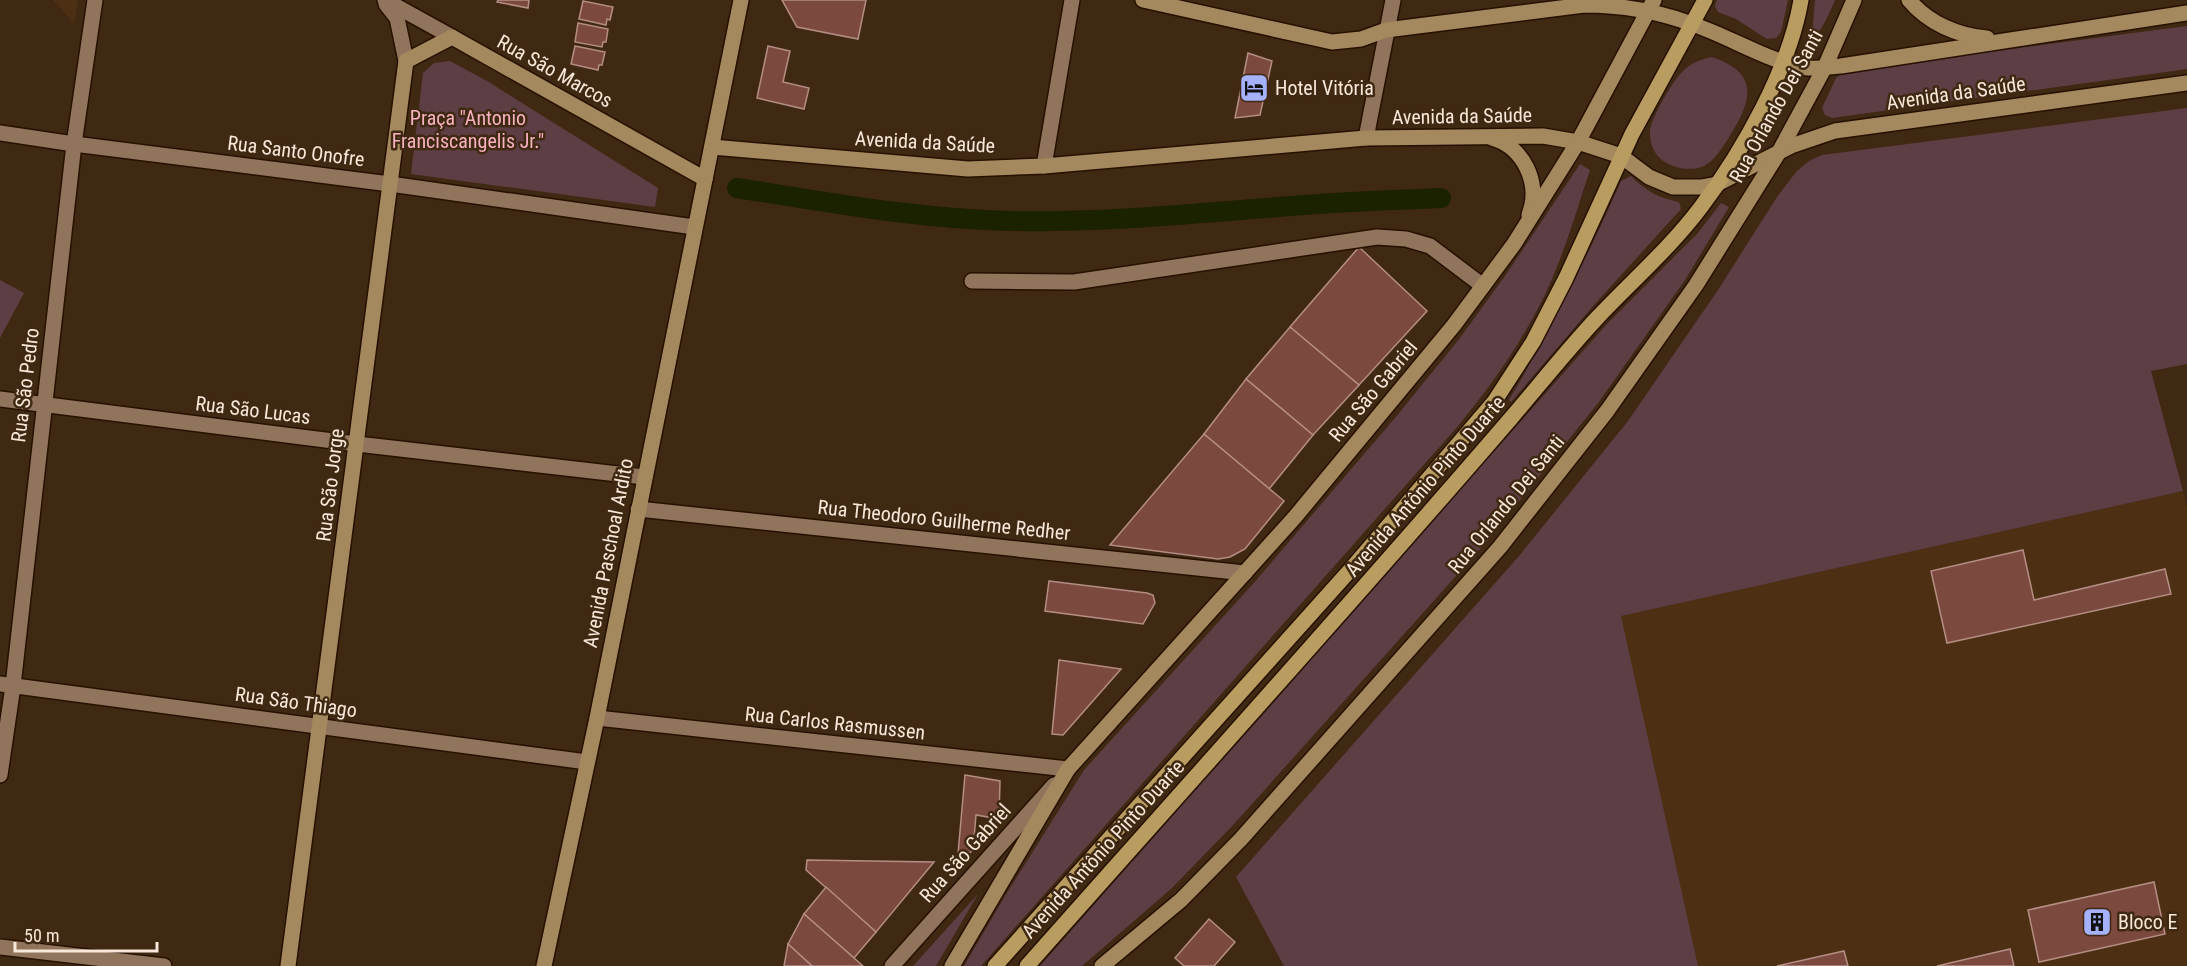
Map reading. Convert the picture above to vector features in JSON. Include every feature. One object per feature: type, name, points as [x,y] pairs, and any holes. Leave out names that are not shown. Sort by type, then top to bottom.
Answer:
[{"type":"main road","name":"Avenida Paschoal Ardito","points":[[544,966],[597,718],[741,0]]},
{"type":"main road","points":[[1143,0],[1332,42],[1361,39],[1386,30],[1584,5],[1651,5],[1783,62],[1804,68],[1825,67],[2187,14]]},
{"type":"main road","name":"Avenida Antônio Pinto Duarte","points":[[995,966],[1352,568],[1494,402],[1528,350],[1550,309],[1621,156],[1705,0]]},
{"type":"main road","name":"Avenida Antônio Pinto Duarte","points":[[1027,966],[1368,584],[1597,319],[1701,207],[1750,131],[1783,62],[1801,0]]},
{"type":"main road","name":"Rua Orlando Dei Santi","points":[[1102,966],[1181,900],[1241,839],[1500,547],[1614,401],[1696,285],[1779,152],[1825,67],[1854,0]]},
{"type":"main road","points":[[1909,0],[1927,17],[1952,30],[1976,37],[2005,40]]},
{"type":"main road","name":"Rua São Gabriel","points":[[952,966],[1068,769],[1245,573],[1454,326],[1525,227],[1578,142],[1651,5]]},
{"type":"main road","points":[[406,61],[452,37]]},
{"type":"main road","name":"Rua São Marcos","points":[[452,37],[705,179]]},
{"type":"main road","name":"Rua São Jorge","points":[[288,966],[406,61]]},
{"type":"main road","name":"Avenida da Saúde","points":[[712,147],[968,169],[1044,166],[1366,138],[1543,136],[1578,142],[1621,156],[1649,177],[1673,187],[1701,187],[1717,184],[1779,152],[1835,131],[2187,83]]},
{"type":"main road","points":[[1483,135],[1507,144],[1526,165],[1532,197],[1531,210],[1525,227]]},
{"type":"main road","points":[[677,164],[693,163],[712,147]]},
{"type":"street","name":"Rua São Pedro","points":[[0,775],[6,685],[44,405],[74,144],[95,0]]},
{"type":"street","name":"Rua São Marcos","points":[[383,0],[452,37]]},
{"type":"street","name":"Rua São Marcos","points":[[383,0],[398,18],[406,61]]},
{"type":"street","points":[[1044,166],[1071,0]]},
{"type":"street","points":[[1366,138],[1392,0]]},
{"type":"street","name":"Rua Santo Onofre","points":[[0,133],[390,184],[694,227]]},
{"type":"street","points":[[972,281],[1074,282],[1377,237],[1406,239],[1430,246],[1483,286]]},
{"type":"street","name":"Rua São Lucas","points":[[0,399],[644,477]]},
{"type":"street","name":"Rua Theodoro Guilherme Redher","points":[[638,509],[1245,573]]},
{"type":"street","name":"Rua São Thiago","points":[[6,685],[587,762]]},
{"type":"street","name":"Rua Carlos Rasmussen","points":[[597,718],[1068,769]]},
{"type":"street","name":"Rua São Gabriel","points":[[892,966],[1068,769]]},
{"type":"street","points":[[0,947],[164,966]]},
{"type":"shaded area","points":[[53,0],[78,0],[74,23]]},
{"type":"shaded area","points":[[2183,491],[2187,508],[2187,966],[1698,966],[1620,616]]},
{"type":"green space","points":[[1717,0],[1788,0],[1781,32],[1776,38],[1767,39],[1736,19],[1718,12],[1715,6]]},
{"type":"green space","points":[[1815,0],[1835,0],[1811,46]]},
{"type":"green space","points":[[2187,26],[2187,69],[1832,118],[1825,115],[1822,108],[1836,78],[1844,73]]},
{"type":"green space","points":[[1712,57],[1739,72],[1745,81],[1746,102],[1736,126],[1711,161],[1699,168],[1676,167],[1658,156],[1651,142],[1650,130],[1674,81],[1693,63]]},
{"type":"green space","name":"Praça \"Antonio Franciscangelis Jr.\"","points":[[450,61],[487,81],[658,188],[655,207],[411,174],[423,73],[434,63]]},
{"type":"green space","points":[[2187,108],[2187,364],[2151,371],[2183,491],[1621,616],[1698,966],[1284,966],[1236,877],[1519,556],[1628,421],[1796,172],[1809,161],[1822,155]]},
{"type":"green space","points":[[1580,164],[1590,170],[1552,279],[1522,337],[1472,409],[981,966],[964,966],[1084,770],[1252,585],[1395,418],[1460,338],[1505,276]]},
{"type":"green space","points":[[1631,176],[1653,193],[1679,202],[1681,209],[1593,306],[1511,402],[1509,400],[1568,292],[1621,181]]},
{"type":"green space","points":[[1721,203],[1729,207],[1685,280],[1598,403],[1489,539],[1235,823],[1172,888],[1082,966],[1040,966],[1606,325],[1698,233]]},
{"type":"green space","points":[[0,280],[24,293],[0,338]]},
{"type":"green space","points":[[978,894],[936,966],[913,966]]},
{"type":"building","points":[[498,0],[529,0],[528,8],[497,2]]},
{"type":"building","points":[[782,0],[866,0],[858,39],[797,27]]},
{"type":"building","points":[[583,1],[613,7],[610,20],[607,19],[606,25],[579,19]]},
{"type":"building","points":[[578,23],[608,29],[606,42],[603,42],[602,47],[575,42]]},
{"type":"building","points":[[575,46],[605,52],[602,65],[599,65],[598,70],[571,64]]},
{"type":"building","points":[[768,46],[790,51],[783,82],[809,88],[804,109],[757,98]]},
{"type":"building","name":"Hotel Vitória","points":[[1248,53],[1272,61],[1260,115],[1235,118]]},
{"type":"building","points":[[1359,247],[1427,311],[1359,385],[1290,327]]},
{"type":"building","points":[[1290,327],[1359,385],[1313,435],[1246,379]]},
{"type":"building","points":[[1246,379],[1313,435],[1269,489],[1204,434]]},
{"type":"building","points":[[1204,434],[1284,501],[1245,549],[1230,557],[1218,559],[1110,545]]},
{"type":"building","points":[[2023,550],[2034,600],[2165,569],[2171,594],[1947,643],[1931,571]]},
{"type":"building","points":[[1049,581],[1147,593],[1153,595],[1155,603],[1143,624],[1045,611]]},
{"type":"building","points":[[1059,660],[1121,669],[1063,735],[1052,734]]},
{"type":"building","points":[[965,775],[1000,781],[999,819],[976,815],[973,850],[957,865]]},
{"type":"building","points":[[807,860],[934,862],[876,932],[806,870]]},
{"type":"building","name":"Bloco E","points":[[2154,882],[2165,934],[2039,962],[2028,910]]},
{"type":"building","points":[[826,887],[876,932],[854,958],[804,914]]},
{"type":"building","points":[[804,914],[863,966],[812,966],[788,944]]},
{"type":"building","points":[[1209,919],[1235,942],[1214,966],[1184,966],[1175,958]]},
{"type":"building","points":[[788,944],[812,966],[784,966]]},
{"type":"building","points":[[2010,949],[2014,966],[1937,966]]},
{"type":"building","points":[[1844,951],[1848,966],[1777,966]]},
{"type":"waterway","points":[[737,188],[907,213],[1011,221],[1127,218],[1333,203],[1441,198]]},
{"type":"place","name":"Hotel Vitória","points":[[1254,88]]},
{"type":"place","name":"Bloco E","points":[[2097,922]]}]
